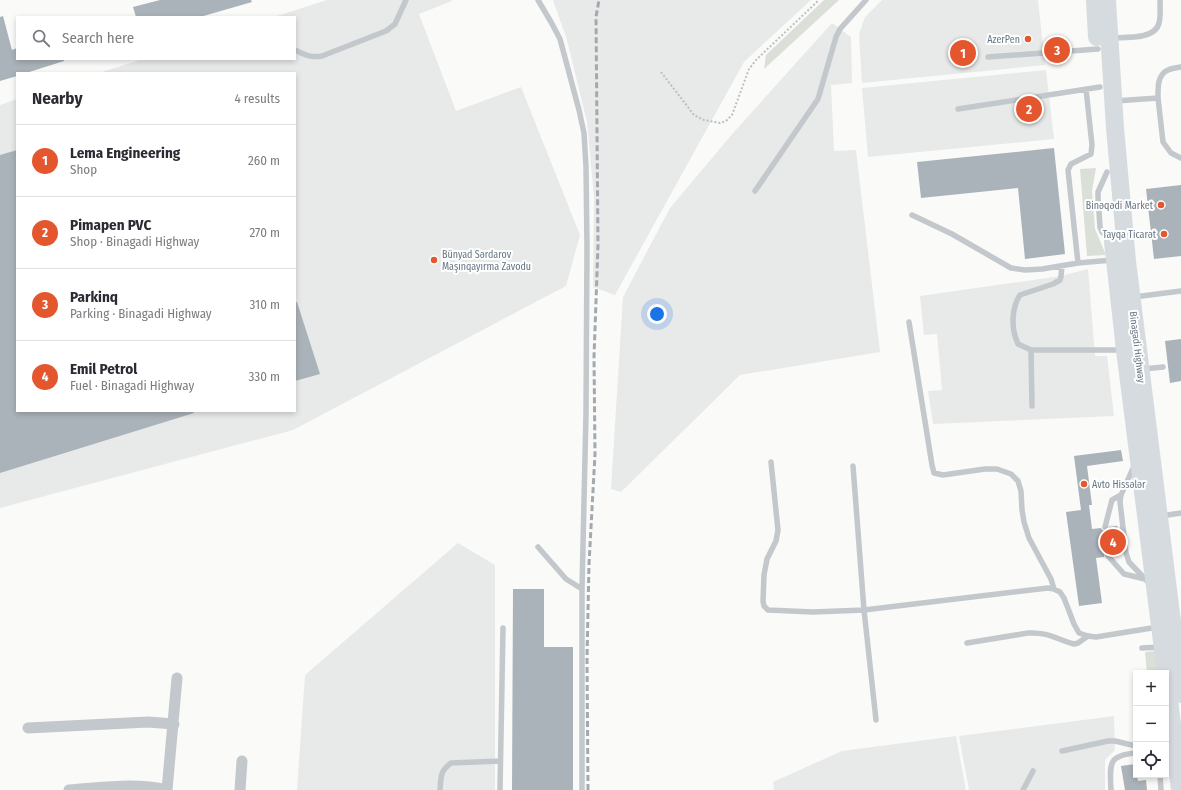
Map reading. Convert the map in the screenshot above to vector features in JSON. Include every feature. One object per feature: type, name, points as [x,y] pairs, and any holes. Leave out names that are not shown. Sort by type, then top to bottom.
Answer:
[{"type":"main road","name":"Binagadi Highway","points":[[1095,0],[1104,43],[1113,101],[1140,369],[1159,516],[1173,645],[1181,694]]},
{"type":"main road","name":"Binagadi Highway","points":[[1107,0],[1104,43],[1093,88],[1107,172],[1114,253],[1151,585],[1160,626],[1173,645],[1167,670]]},
{"type":"main road","name":"Binagadi Highway","points":[[1169,706],[1173,749],[1180,790]]},
{"type":"street","points":[[69,790],[137,786],[155,787],[167,790],[177,678]]},
{"type":"street","points":[[28,728],[148,722],[174,724]]},
{"type":"street","points":[[240,790],[242,761]]},
{"type":"lane","points":[[296,51],[306,56],[322,56],[386,30],[395,24],[406,0]]},
{"type":"lane","points":[[538,0],[560,39],[584,133],[586,167],[586,414],[582,589],[582,790]]},
{"type":"lane","points":[[755,191],[818,99],[836,37],[840,29],[866,0]]},
{"type":"lane","points":[[988,57],[1104,43],[1145,36],[1154,32],[1160,22],[1160,0]]},
{"type":"lane","points":[[1181,67],[1168,70],[1161,76],[1158,85],[1163,142],[1171,153],[1181,158]]},
{"type":"lane","points":[[958,109],[1093,88],[1091,154],[1071,164],[1068,170],[1078,263]]},
{"type":"lane","points":[[1113,101],[1158,98]]},
{"type":"lane","points":[[912,215],[952,234],[1010,268],[1026,270],[1042,269],[1078,263],[1114,253]]},
{"type":"lane","points":[[1062,266],[1060,280],[1053,284],[1020,295],[1013,309],[1014,336],[1018,344],[1031,350],[1125,350]]},
{"type":"lane","points":[[1132,297],[1181,291]]},
{"type":"lane","points":[[909,322],[934,473],[943,475],[984,469],[997,469],[1011,474],[1018,481],[1021,491],[1024,522],[1029,538],[1051,579],[1054,589]]},
{"type":"lane","points":[[1031,350],[1032,406]]},
{"type":"lane","points":[[1140,369],[1163,367]]},
{"type":"lane","points":[[1138,458],[1121,496],[1120,502],[1126,553],[1130,562],[1151,585]]},
{"type":"lane","points":[[771,462],[778,530],[776,541],[767,559],[764,575],[763,602],[764,606],[768,610],[813,612],[864,610],[1038,588],[1054,589],[1060,592],[1079,633],[1088,636],[1096,637],[1160,626]]},
{"type":"lane","points":[[853,466],[864,610],[876,720]]},
{"type":"lane","points":[[1105,527],[1112,500],[1121,496]]},
{"type":"lane","points":[[1159,516],[1181,513]]},
{"type":"lane","points":[[538,547],[566,579],[582,589]]},
{"type":"lane","points":[[1108,556],[1124,574],[1151,585]]},
{"type":"lane","points":[[500,790],[503,628]]},
{"type":"lane","points":[[968,643],[1028,632],[1049,634],[1074,644],[1088,636]]},
{"type":"lane","points":[[1142,648],[1173,645]]},
{"type":"lane","points":[[1062,751],[1108,741],[1133,745]]},
{"type":"lane","points":[[1111,790],[1110,770],[1112,761],[1117,756],[1133,753]]},
{"type":"lane","points":[[440,790],[441,775],[445,767],[451,763],[500,761]]},
{"type":"lane","points":[[1023,790],[1033,771]]},
{"type":"lane","points":[[1160,778],[1161,790]]},
{"type":"path","points":[[661,72],[694,115],[704,120],[720,124],[732,115],[749,69],[756,60],[819,0]]},
{"type":"shaded area","name":"Bünyad Sərdarov Maşınqayırma Zavodu","points":[[327,0],[452,0],[419,14],[456,111],[521,87],[580,235],[566,286],[293,430],[0,508],[0,105],[16,99],[16,412],[296,412],[296,72],[102,72],[140,60],[296,60],[296,16],[277,16]]},
{"type":"shaded area","points":[[553,0],[811,0],[744,62],[615,295],[593,287],[594,197],[587,122],[567,40]]},
{"type":"shaded area","points":[[824,0],[839,0],[764,69],[766,55]]},
{"type":"shaded area","points":[[882,0],[1038,0],[1045,65],[862,83],[859,34],[865,17]]},
{"type":"shaded area","points":[[832,23],[851,37],[852,83],[831,85],[834,151],[856,150],[880,352],[740,375],[621,492],[611,489],[623,297],[670,208],[734,132]]},
{"type":"shaded area","points":[[1046,70],[1054,139],[868,157],[862,88]]},
{"type":"shaded area","points":[[1096,168],[1092,191],[1095,229],[1106,255],[1087,256],[1080,169]]},
{"type":"shaded area","points":[[1088,269],[1095,356],[1107,356],[1114,416],[933,424],[928,391],[942,390],[937,334],[924,335],[920,296],[1061,276]]},
{"type":"shaded area","points":[[458,543],[495,565],[495,790],[297,790],[305,675]]},
{"type":"shaded area","points":[[1155,651],[1158,670],[1147,670],[1145,652]]},
{"type":"shaded area","points":[[1114,716],[1115,750],[1105,760],[1105,790],[969,790],[959,736]]},
{"type":"shaded area","points":[[956,736],[966,790],[774,790],[773,782],[842,751]]},
{"type":"building","points":[[160,0],[251,0],[252,2],[203,16],[136,16],[133,7]]},
{"type":"building","points":[[3,16],[12,50],[16,48],[16,60],[64,61],[29,72],[16,72],[16,76],[0,81],[0,17]]},
{"type":"building","points":[[1054,148],[1065,254],[1025,259],[1018,188],[921,198],[917,162]]},
{"type":"building","points":[[16,150],[16,412],[194,413],[0,473],[0,155]]},
{"type":"building","points":[[1181,185],[1181,256],[1154,259],[1146,189]]},
{"type":"building","points":[[296,302],[297,302],[320,374],[296,381]]},
{"type":"building","points":[[1181,339],[1181,381],[1170,383],[1165,341]]},
{"type":"building","points":[[1121,450],[1123,461],[1087,466],[1092,505],[1089,505],[1092,529],[1101,528],[1102,530],[1106,531],[1109,527],[1117,526],[1121,554],[1113,556],[1110,552],[1108,552],[1105,553],[1104,557],[1096,558],[1102,603],[1079,606],[1066,512],[1081,510],[1074,456]]},
{"type":"building","points":[[513,589],[544,589],[544,647],[573,647],[573,790],[512,790]]},
{"type":"building","points":[[1133,764],[1133,778],[1137,778],[1138,781],[1146,780],[1147,790],[1125,790],[1121,766]]},
{"type":"railway","points":[[588,790],[587,658],[589,564],[595,454],[594,357],[598,245],[596,17],[599,0]]},
{"type":"place","name":"AzerPen","points":[[1028,39]]},
{"type":"place","name":"Parkinq","points":[[1057,50]]},
{"type":"place","name":"Lema Engineering","points":[[963,53]]},
{"type":"place","name":"Pimapen PVC","points":[[1029,109]]},
{"type":"place","name":"Binəqədi Market","points":[[1161,205]]},
{"type":"place","name":"Tayqa Ticarət","points":[[1164,234]]},
{"type":"place","name":"Bünyad Sərdarov Maşınqayırma Zavodu","points":[[434,260]]},
{"type":"place","name":"Avto Hissələr","points":[[1084,484]]},
{"type":"place","name":"Emil Petrol","points":[[1113,542]]}]
